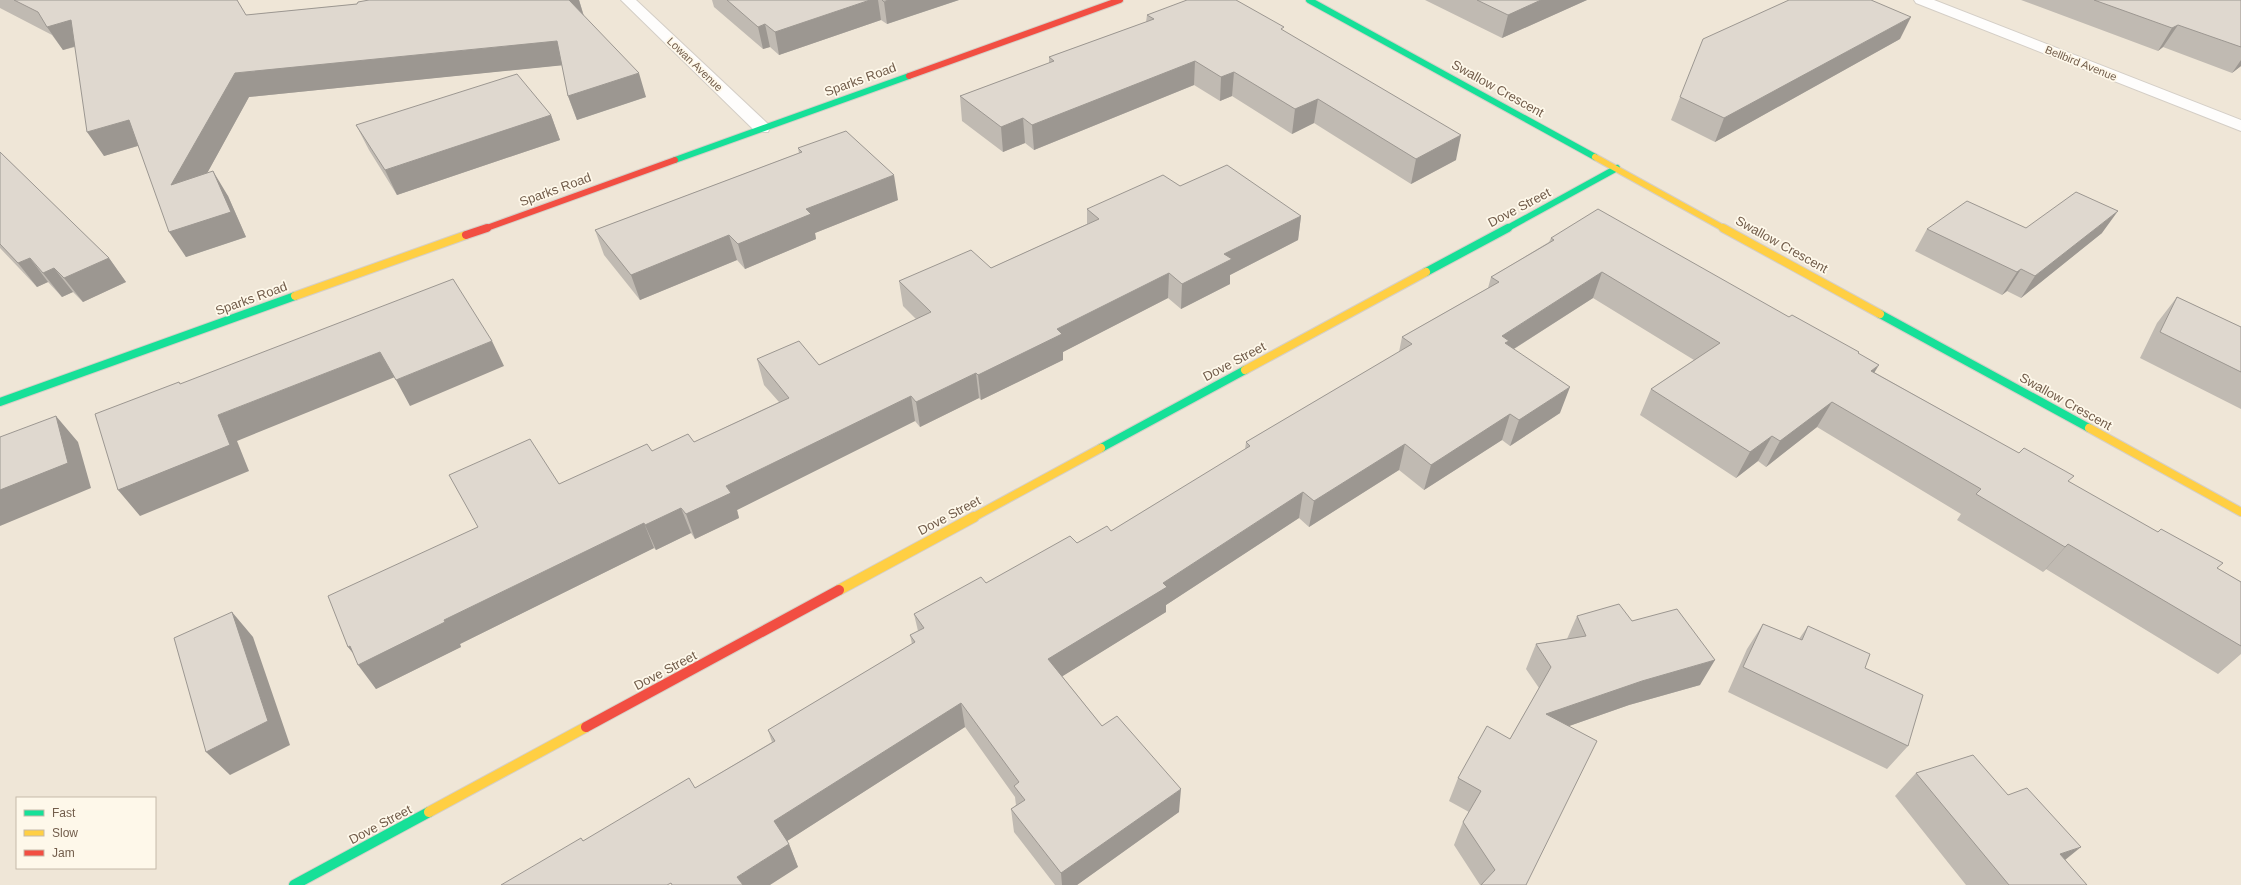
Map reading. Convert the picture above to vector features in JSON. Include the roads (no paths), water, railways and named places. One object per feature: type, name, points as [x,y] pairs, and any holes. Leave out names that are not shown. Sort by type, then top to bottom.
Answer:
[{"type":"street","name":"Lowan Avenue","points":[[628,0],[762,128]]},
{"type":"street","name":"Sparks Road","points":[[0,402],[1120,0]]},
{"type":"street","name":"Swallow Crescent","points":[[1309,0],[2241,512]]},
{"type":"street","name":"Bellbird Avenue","points":[[1933,2],[2241,126]]},
{"type":"street","name":"Dove Street","points":[[294,885],[1617,168]]}]
